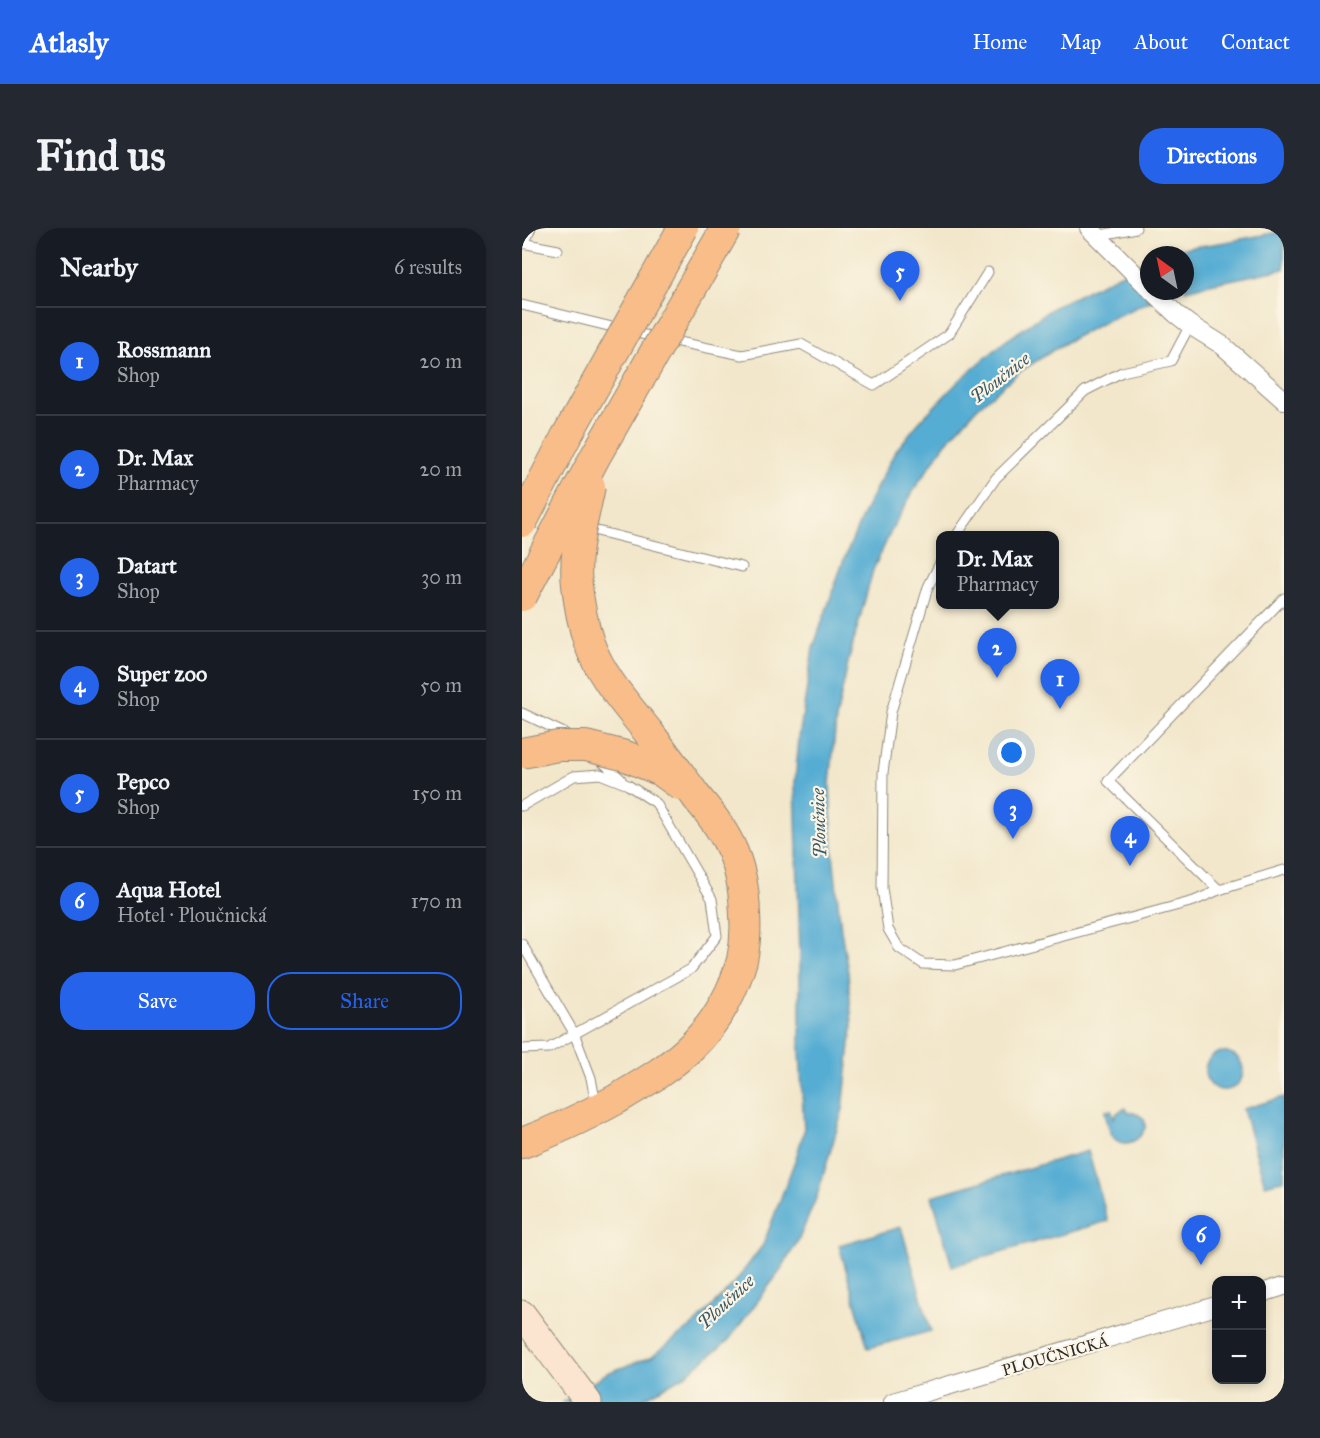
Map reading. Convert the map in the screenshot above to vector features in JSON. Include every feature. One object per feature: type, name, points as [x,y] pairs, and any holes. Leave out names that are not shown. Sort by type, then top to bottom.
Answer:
[{"type":"main road","points":[[528,519],[566,437],[684,228]]},
{"type":"main road","points":[[522,596],[595,457],[726,228]]},
{"type":"main road","points":[[522,1143],[553,1132],[638,1087],[669,1066],[696,1042],[715,1018],[732,988],[742,958],[746,927],[745,896],[738,864],[727,837],[621,698],[604,673],[589,643],[576,583],[578,552],[595,457]]},
{"type":"main road","points":[[522,753],[558,746],[586,746],[626,756],[661,771],[698,799]]},
{"type":"main road","points":[[522,1314],[588,1402]]},
{"type":"street","points":[[522,238],[526,228]]},
{"type":"street","points":[[1096,236],[1140,279]]},
{"type":"street","points":[[1162,300],[1183,320],[1222,345],[1284,400]]},
{"type":"street","points":[[1266,1292],[1284,1286]]},
{"type":"street","name":"PLOUČNICKÁ","points":[[893,1402],[1212,1307]]},
{"type":"lane","points":[[1096,236],[1136,228]]},
{"type":"lane","points":[[522,243],[558,250]]},
{"type":"lane","points":[[522,305],[742,356],[801,344],[874,385],[949,334],[988,272]]},
{"type":"lane","points":[[959,531],[996,478],[1086,391],[1122,372],[1171,361],[1183,320]]},
{"type":"lane","points":[[522,512],[528,519]]},
{"type":"lane","points":[[557,521],[742,567]]},
{"type":"lane","points":[[936,571],[928,587],[891,712],[883,773],[882,888],[888,929],[900,948],[922,964],[955,965],[1194,902],[1219,890],[1284,870]]},
{"type":"lane","points":[[1219,890],[1108,781],[1284,598]]},
{"type":"lane","points":[[522,712],[577,740],[627,784],[656,803],[712,899],[717,936],[691,969],[549,1048],[522,1049]]},
{"type":"lane","points":[[522,806],[574,776],[600,774],[627,784]]},
{"type":"lane","points":[[522,944],[574,1033],[591,1078],[597,1110]]},
{"type":"water","points":[[1284,231],[1284,269],[1194,288],[1194,247]]},
{"type":"water","name":"Ploučnice","points":[[1140,264],[1140,300],[1153,300],[1066,342],[1019,372],[977,408],[945,444],[917,485],[894,525],[873,570],[849,658],[836,719],[830,784],[833,853],[848,972],[852,1026],[843,1109],[817,1196],[799,1239],[780,1271],[728,1341],[684,1376],[637,1402],[563,1402],[607,1373],[651,1357],[696,1323],[736,1281],[763,1245],[804,1131],[800,1051],[795,783],[799,738],[813,648],[844,559],[866,508],[895,452],[920,421],[959,381],[1004,342],[1054,307]]},
{"type":"water","points":[[1224,1052],[1238,1057],[1243,1071],[1238,1085],[1224,1090],[1210,1085],[1205,1071],[1210,1057]]},
{"type":"water","points":[[1284,1097],[1284,1180],[1265,1185],[1243,1109]]},
{"type":"water","points":[[1126,1108],[1128,1112],[1139,1115],[1144,1120],[1145,1127],[1136,1139],[1129,1143],[1121,1143],[1110,1132],[1105,1111],[1111,1110],[1114,1118],[1118,1112]]},
{"type":"water","points":[[1088,1151],[1108,1221],[952,1266],[932,1196]]},
{"type":"water","points":[[901,1227],[931,1331],[868,1348],[839,1245]]},
{"type":"place","name":"Pepco","points":[[900,301]]},
{"type":"place","name":"Dr. Max","points":[[997,678]]},
{"type":"place","name":"Rossmann","points":[[1060,709]]},
{"type":"place","name":"Datart","points":[[1013,839]]},
{"type":"place","name":"Super zoo","points":[[1130,866]]},
{"type":"place","name":"Aqua Hotel","points":[[1201,1265]]}]
